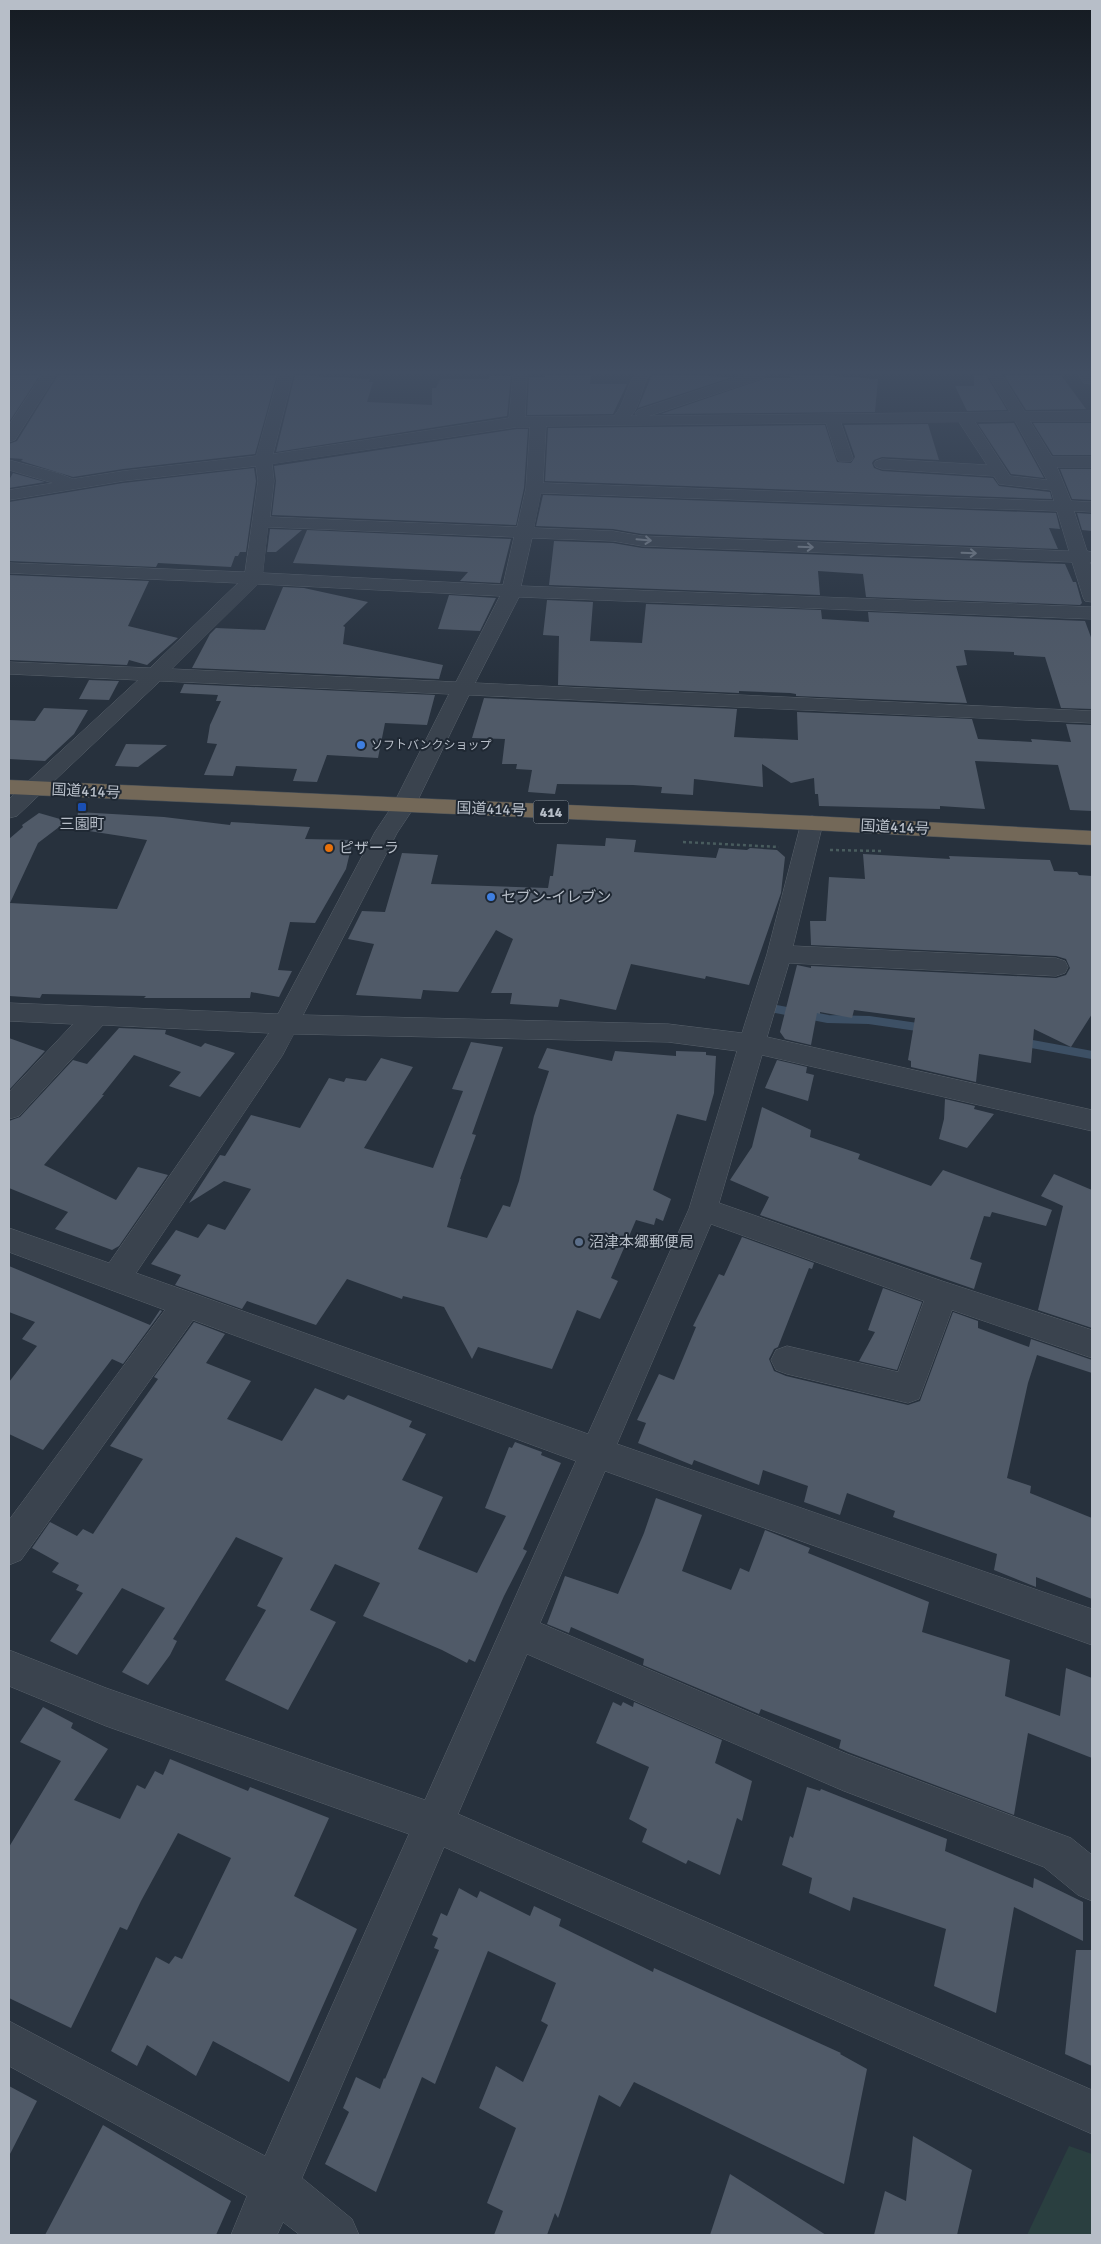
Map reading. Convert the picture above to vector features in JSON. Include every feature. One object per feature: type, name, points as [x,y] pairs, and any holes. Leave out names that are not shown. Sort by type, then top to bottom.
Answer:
[{"type":"highway","name":"国道414号","points":[[9,788],[812,823],[1092,838]]},
{"type":"street","points":[[59,480],[69,484]]},
{"type":"street","points":[[9,496],[69,484],[104,480]]},
{"type":"street","points":[[9,811],[156,674],[253,578],[262,522],[266,480]]},
{"type":"street","points":[[116,1278],[273,1049],[386,832],[404,806],[509,599],[526,532],[535,480]]},
{"type":"street","points":[[1005,480],[1058,486]]},
{"type":"street","points":[[1055,480],[1085,557],[1092,597]]},
{"type":"street","points":[[534,488],[1092,507]]},
{"type":"street","points":[[262,522],[613,536],[642,541],[1085,557]]},
{"type":"street","points":[[9,568],[512,591],[1092,613]]},
{"type":"street","points":[[9,668],[1092,716]]},
{"type":"street","points":[[254,2235],[703,1209],[779,954],[812,823]]},
{"type":"street","points":[[779,954],[1056,967]]},
{"type":"street","points":[[9,1012],[285,1024],[668,1033],[753,1044],[1092,1121]]},
{"type":"street","points":[[9,1109],[97,1015]]},
{"type":"street","points":[[703,1209],[942,1294],[1092,1344]]},
{"type":"street","points":[[9,1240],[597,1452],[1092,1627]]},
{"type":"street","points":[[787,1360],[908,1389],[942,1294]]},
{"type":"street","points":[[9,1548],[187,1304]]},
{"type":"street","points":[[519,1632],[844,1772],[1057,1852],[1092,1881]]},
{"type":"street","points":[[9,1668],[106,1707],[434,1823],[1092,2112]]},
{"type":"street","points":[[9,2043],[276,2187],[336,2235]]},
{"type":"green space","points":[[1069,2146],[1092,2154],[1092,2235],[1027,2235]]},
{"type":"building","points":[[9,480],[37,480],[45,482],[9,488]]},
{"type":"building","points":[[152,480],[256,480],[246,552],[240,552],[238,556],[235,556],[231,567],[158,563],[156,567],[9,561],[9,502]]},
{"type":"building","points":[[525,480],[516,525],[272,515],[276,481]]},
{"type":"building","points":[[994,480],[999,486],[1050,492],[1052,499],[545,481]]},
{"type":"building","points":[[1064,480],[1092,480],[1092,500],[1072,499]]},
{"type":"building","points":[[543,495],[1056,513],[1060,529],[1049,528],[1058,549],[642,534],[613,529],[536,526]]},
{"type":"building","points":[[1077,513],[1092,514],[1092,531],[1082,530]]},
{"type":"building","points":[[270,529],[302,530],[276,552],[267,552]]},
{"type":"building","points":[[307,530],[511,539],[500,583],[460,581],[468,572],[293,563]]},
{"type":"building","points":[[554,541],[613,543],[642,548],[1065,564],[1073,582],[1076,582],[1082,603],[1080,605],[866,597],[863,574],[818,571],[820,595],[549,585]]},
{"type":"building","points":[[9,575],[149,581],[128,626],[178,638],[147,665],[129,660],[127,665],[9,660]]},
{"type":"building","points":[[283,587],[304,588],[368,602],[343,626],[345,627],[343,644],[443,665],[439,679],[192,668],[210,634],[216,628],[265,630]]},
{"type":"building","points":[[449,595],[496,598],[480,631],[438,629]]},
{"type":"building","points":[[547,600],[593,602],[590,641],[642,643],[646,604],[821,610],[822,619],[869,622],[868,612],[1085,621],[1092,640],[1092,709],[1061,708],[1045,657],[1014,655],[1014,652],[964,650],[967,665],[956,666],[967,703],[796,696],[796,694],[790,693],[739,691],[739,693],[558,685],[559,636],[543,635]]},
{"type":"building","points":[[89,680],[119,681],[109,700],[79,699]]},
{"type":"building","points":[[184,684],[435,695],[427,725],[385,723],[378,758],[327,755],[317,782],[293,781],[297,769],[236,766],[233,776],[204,775],[217,744],[207,743],[210,725],[221,701],[216,701],[218,695],[180,693]]},
{"type":"building","points":[[484,698],[737,709],[734,737],[798,740],[797,712],[972,719],[978,739],[1032,742],[1031,739],[1071,742],[1066,724],[1092,725],[1092,811],[1070,810],[1058,765],[975,761],[985,809],[940,806],[940,809],[819,806],[818,794],[815,794],[814,778],[791,783],[762,764],[763,787],[694,779],[693,795],[661,793],[662,787],[633,785],[557,784],[555,794],[528,792],[532,770],[516,769],[517,764],[502,764],[505,739],[472,738]]},
{"type":"building","points":[[44,708],[88,710],[74,734],[45,761],[9,759],[9,720],[35,721]]},
{"type":"building","points":[[126,744],[167,745],[138,767],[115,766]]},
{"type":"building","points":[[78,812],[164,817],[230,825],[231,822],[310,827],[305,839],[353,840],[346,869],[315,923],[290,922],[278,970],[292,971],[279,997],[251,992],[250,998],[144,998],[146,996],[42,994],[40,998],[9,996],[9,839],[23,827],[22,825],[39,813],[67,821],[38,843],[10,903],[117,909],[147,840],[76,829]]},
{"type":"building","points":[[606,838],[636,840],[634,852],[716,858],[719,848],[747,850],[750,848],[777,850],[785,857],[781,893],[749,985],[706,976],[705,979],[631,964],[616,1010],[560,999],[558,1007],[510,1004],[512,993],[491,993],[513,939],[496,930],[458,992],[423,990],[421,999],[356,995],[374,944],[348,939],[362,911],[385,912],[402,853],[438,855],[431,884],[548,888],[550,876],[553,876],[557,844],[605,846]]},
{"type":"building","points":[[863,854],[950,859],[949,856],[1050,860],[1054,871],[1077,872],[1079,875],[1092,876],[1092,1014],[1071,1047],[1034,1029],[1031,1063],[979,1054],[976,1082],[911,1067],[911,1061],[908,1060],[915,1018],[854,1010],[852,1018],[820,1012],[820,1014],[817,1013],[811,1045],[785,1039],[780,1032],[797,965],[811,968],[811,966],[1056,978],[1066,975],[1070,968],[1066,959],[1056,956],[811,945],[810,921],[826,921],[829,877],[865,879]]},
{"type":"building","points":[[119,1028],[166,1030],[165,1034],[201,1047],[205,1043],[235,1053],[200,1097],[169,1086],[181,1072],[134,1055],[102,1095],[104,1095],[44,1165],[116,1200],[138,1167],[168,1175],[119,1246],[112,1250],[55,1229],[68,1212],[9,1188],[9,1121],[20,1117],[73,1060],[87,1064]]},
{"type":"building","points":[[9,1038],[45,1051],[9,1090]]},
{"type":"building","points":[[471,1042],[503,1047],[472,1134],[476,1135],[460,1179],[447,1227],[487,1238],[503,1205],[510,1207],[519,1181],[534,1116],[549,1071],[538,1068],[547,1048],[612,1061],[615,1051],[676,1056],[676,1051],[706,1052],[706,1055],[716,1056],[714,1093],[706,1121],[677,1114],[653,1190],[671,1199],[663,1221],[656,1218],[654,1225],[636,1220],[611,1278],[618,1281],[600,1319],[577,1310],[552,1369],[478,1347],[472,1359],[444,1307],[403,1296],[402,1299],[347,1279],[316,1325],[247,1301],[242,1309],[175,1285],[181,1275],[151,1264],[176,1230],[198,1238],[208,1224],[225,1230],[251,1189],[224,1181],[189,1203],[220,1155],[225,1156],[251,1115],[300,1128],[329,1078],[344,1082],[346,1078],[366,1081],[381,1058],[413,1067],[364,1148],[433,1168],[463,1091],[452,1089]]},
{"type":"building","points":[[777,1060],[807,1067],[806,1073],[814,1075],[808,1101],[765,1088]]},
{"type":"building","points":[[945,1099],[975,1106],[974,1109],[994,1114],[967,1148],[939,1139],[944,1119]]},
{"type":"building","points":[[762,1107],[811,1130],[810,1137],[860,1154],[858,1159],[931,1186],[943,1170],[1052,1210],[1046,1226],[992,1212],[990,1217],[984,1216],[970,1259],[982,1263],[974,1289],[760,1215],[769,1197],[730,1180],[752,1147]]},
{"type":"building","points":[[1054,1174],[1092,1190],[1092,1328],[1038,1310],[1063,1206],[1041,1196]]},
{"type":"building","points":[[742,1237],[814,1263],[812,1269],[809,1268],[778,1347],[774,1349],[769,1359],[774,1371],[786,1376],[908,1405],[920,1401],[953,1312],[978,1321],[978,1328],[1029,1347],[1031,1339],[1092,1360],[1092,1373],[1037,1355],[1028,1383],[1007,1478],[1031,1486],[1030,1493],[1092,1518],[1092,1599],[1036,1577],[1036,1587],[994,1570],[997,1554],[893,1517],[895,1511],[847,1493],[840,1515],[804,1502],[808,1486],[763,1470],[759,1485],[694,1460],[692,1465],[638,1443],[646,1423],[637,1420],[659,1374],[674,1380],[696,1327],[693,1326],[719,1274],[724,1276]]},
{"type":"building","points":[[9,1266],[150,1325],[160,1310],[162,1311],[123,1364],[112,1359],[43,1450],[9,1434],[9,1382],[37,1346],[22,1339],[35,1322],[9,1312]]},
{"type":"building","points":[[883,1288],[922,1302],[897,1370],[859,1361],[875,1332],[868,1330]]},
{"type":"building","points":[[194,1322],[225,1334],[206,1363],[251,1381],[227,1419],[282,1441],[315,1388],[344,1400],[348,1395],[412,1421],[409,1427],[426,1434],[402,1480],[443,1497],[418,1549],[477,1573],[506,1516],[485,1508],[509,1447],[512,1448],[515,1442],[542,1452],[541,1455],[561,1463],[523,1549],[527,1551],[504,1596],[475,1662],[469,1659],[467,1663],[442,1650],[363,1616],[380,1583],[335,1564],[310,1610],[336,1622],[288,1710],[225,1680],[266,1610],[257,1606],[283,1558],[236,1537],[173,1639],[177,1641],[170,1655],[148,1685],[122,1672],[165,1608],[122,1588],[77,1655],[50,1641],[83,1593],[76,1590],[79,1585],[52,1572],[59,1563],[32,1548],[50,1522],[77,1536],[83,1529],[93,1534],[143,1459],[110,1446],[158,1379],[154,1377]]},
{"type":"building","points":[[656,1498],[702,1515],[682,1571],[731,1590],[740,1568],[749,1572],[765,1530],[810,1548],[808,1553],[929,1602],[922,1632],[1010,1660],[1005,1696],[1060,1716],[1066,1668],[1092,1678],[1092,1758],[1028,1733],[1014,1815],[848,1752],[839,1748],[841,1740],[761,1709],[759,1714],[643,1665],[644,1659],[571,1627],[569,1633],[547,1624],[565,1576],[618,1594],[644,1533]]},
{"type":"building","points":[[613,1702],[621,1706],[623,1702],[633,1707],[634,1702],[722,1740],[715,1763],[752,1781],[742,1821],[737,1818],[720,1875],[688,1860],[686,1864],[642,1842],[647,1829],[629,1819],[649,1767],[596,1743]]},
{"type":"building","points":[[43,1707],[73,1723],[71,1728],[108,1749],[74,1800],[120,1819],[137,1785],[145,1789],[155,1771],[163,1775],[170,1759],[248,1791],[250,1787],[329,1818],[294,1896],[357,1929],[289,2082],[213,2041],[196,2076],[147,2045],[137,2066],[111,2051],[156,1957],[169,1964],[175,1956],[182,1959],[231,1858],[178,1833],[127,1930],[120,1927],[71,2028],[9,1998],[9,1847],[61,1761],[20,1742]]},
{"type":"building","points":[[807,1787],[820,1791],[821,1789],[947,1839],[945,1851],[1033,1888],[1034,1878],[1083,1902],[1083,1941],[1014,1907],[996,2013],[934,1986],[946,1929],[853,1897],[850,1911],[809,1893],[812,1878],[782,1865],[790,1836],[793,1838]]},
{"type":"building","points":[[459,1888],[477,1898],[480,1891],[530,1916],[534,1906],[561,1919],[559,1926],[653,1972],[654,1968],[841,2053],[867,2069],[844,2184],[634,2082],[620,2107],[599,2095],[558,2218],[555,2213],[547,2235],[494,2235],[503,2211],[487,2203],[516,2128],[479,2108],[496,2066],[523,2082],[548,2025],[541,2021],[556,1983],[488,1951],[435,2084],[422,2077],[376,2192],[325,2164],[349,2112],[343,2108],[356,2077],[380,2089],[385,2079],[439,1950],[434,1948],[438,1938],[432,1935],[441,1913],[447,1916]]},
{"type":"building","points":[[1076,1950],[1092,1950],[1092,2066],[1065,2054]]},
{"type":"building","points":[[9,2086],[37,2101],[9,2156]]},
{"type":"building","points":[[103,2125],[231,2201],[216,2235],[45,2235]]},
{"type":"building","points":[[913,2136],[972,2170],[957,2235],[874,2235],[885,2191],[906,2201]]},
{"type":"building","points":[[730,2174],[826,2235],[710,2235]]},
{"type":"waterway","points":[[776,1009],[828,1019],[869,1020],[924,1028]]},
{"type":"waterway","points":[[1021,1042],[1092,1055]]},
{"type":"place","name":"ソフトバンクショップ","points":[[361,745]]},
{"type":"place","name":"三園町","points":[[82,807]]},
{"type":"place","name":"ピザーラ","points":[[329,848]]},
{"type":"place","name":"セブン-イレブン","points":[[491,897]]},
{"type":"place","name":"沼津本郷郵便局","points":[[579,1242]]}]
